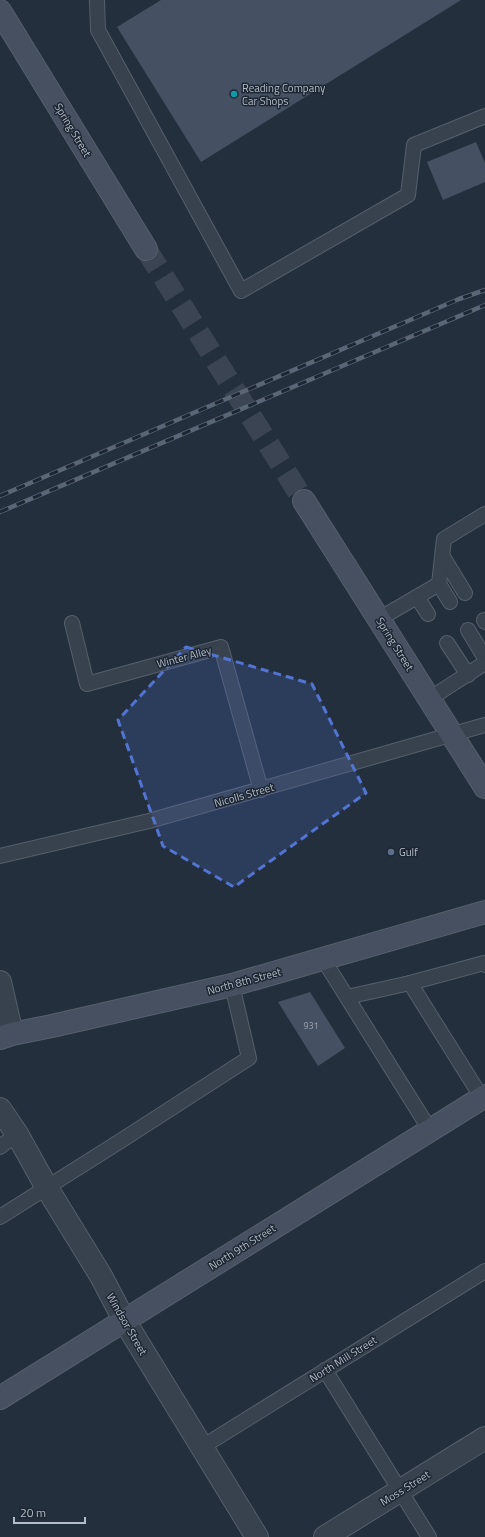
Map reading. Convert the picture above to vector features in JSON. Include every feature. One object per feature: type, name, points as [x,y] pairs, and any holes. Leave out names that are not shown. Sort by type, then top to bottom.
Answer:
[{"type":"main road","name":"Spring Street","points":[[0,11],[146,249]]},
{"type":"main road","name":"Spring Street","points":[[304,501],[485,788]]},
{"type":"main road","name":"North 8th Street","points":[[6,1036],[232,985],[485,912]]},
{"type":"main road","name":"North 9th Street","points":[[0,1398],[483,1097]]},
{"type":"street","points":[[0,982],[6,1036]]},
{"type":"street","name":"Windsor Street","points":[[0,1109],[8,1140],[47,1188],[101,1276],[124,1320],[257,1537]]},
{"type":"street","name":"Moss Street","points":[[325,1537],[485,1438]]},
{"type":"lane","points":[[97,0],[98,30],[241,291],[408,195],[414,145],[485,116]]},
{"type":"lane","points":[[450,602],[439,584],[444,539],[485,514]]},
{"type":"lane","points":[[443,557],[466,592]]},
{"type":"lane","points":[[379,619],[439,584]]},
{"type":"lane","points":[[417,597],[428,614]]},
{"type":"lane","name":"Winter Alley","points":[[72,623],[87,684],[222,647],[262,790]]},
{"type":"lane","points":[[468,630],[485,658]]},
{"type":"lane","points":[[447,643],[468,675]]},
{"type":"lane","points":[[429,699],[485,663]]},
{"type":"lane","name":"Nicolls Street","points":[[0,856],[149,821],[262,790],[485,725]]},
{"type":"lane","points":[[323,959],[430,1130]]},
{"type":"lane","points":[[347,997],[410,983],[484,963],[485,965]]},
{"type":"lane","points":[[410,983],[483,1097]]},
{"type":"lane","points":[[0,1217],[249,1058],[232,985]]},
{"type":"lane","name":"North Mill Street","points":[[202,1447],[485,1271]]},
{"type":"lane","points":[[325,1370],[429,1537]]},
{"type":"highlighted area","points":[[186,647],[312,684],[366,793],[234,887],[163,846],[118,720]]},
{"type":"building","name":"Reading Company Car Shops","points":[[161,0],[461,0],[201,162],[117,27]]},
{"type":"building","points":[[476,142],[485,163],[485,182],[443,200],[427,162]]},
{"type":"building","points":[[310,992],[345,1048],[318,1066],[278,1002]]},
{"type":"tunnel","points":[[146,249],[304,501]]},
{"type":"railway","points":[[0,496],[459,299],[485,290]]},
{"type":"railway","points":[[0,512],[485,305]]},
{"type":"place","name":"Reading Company Car Shops","points":[[234,94]]},
{"type":"place","name":"Gulf","points":[[391,852]]}]
